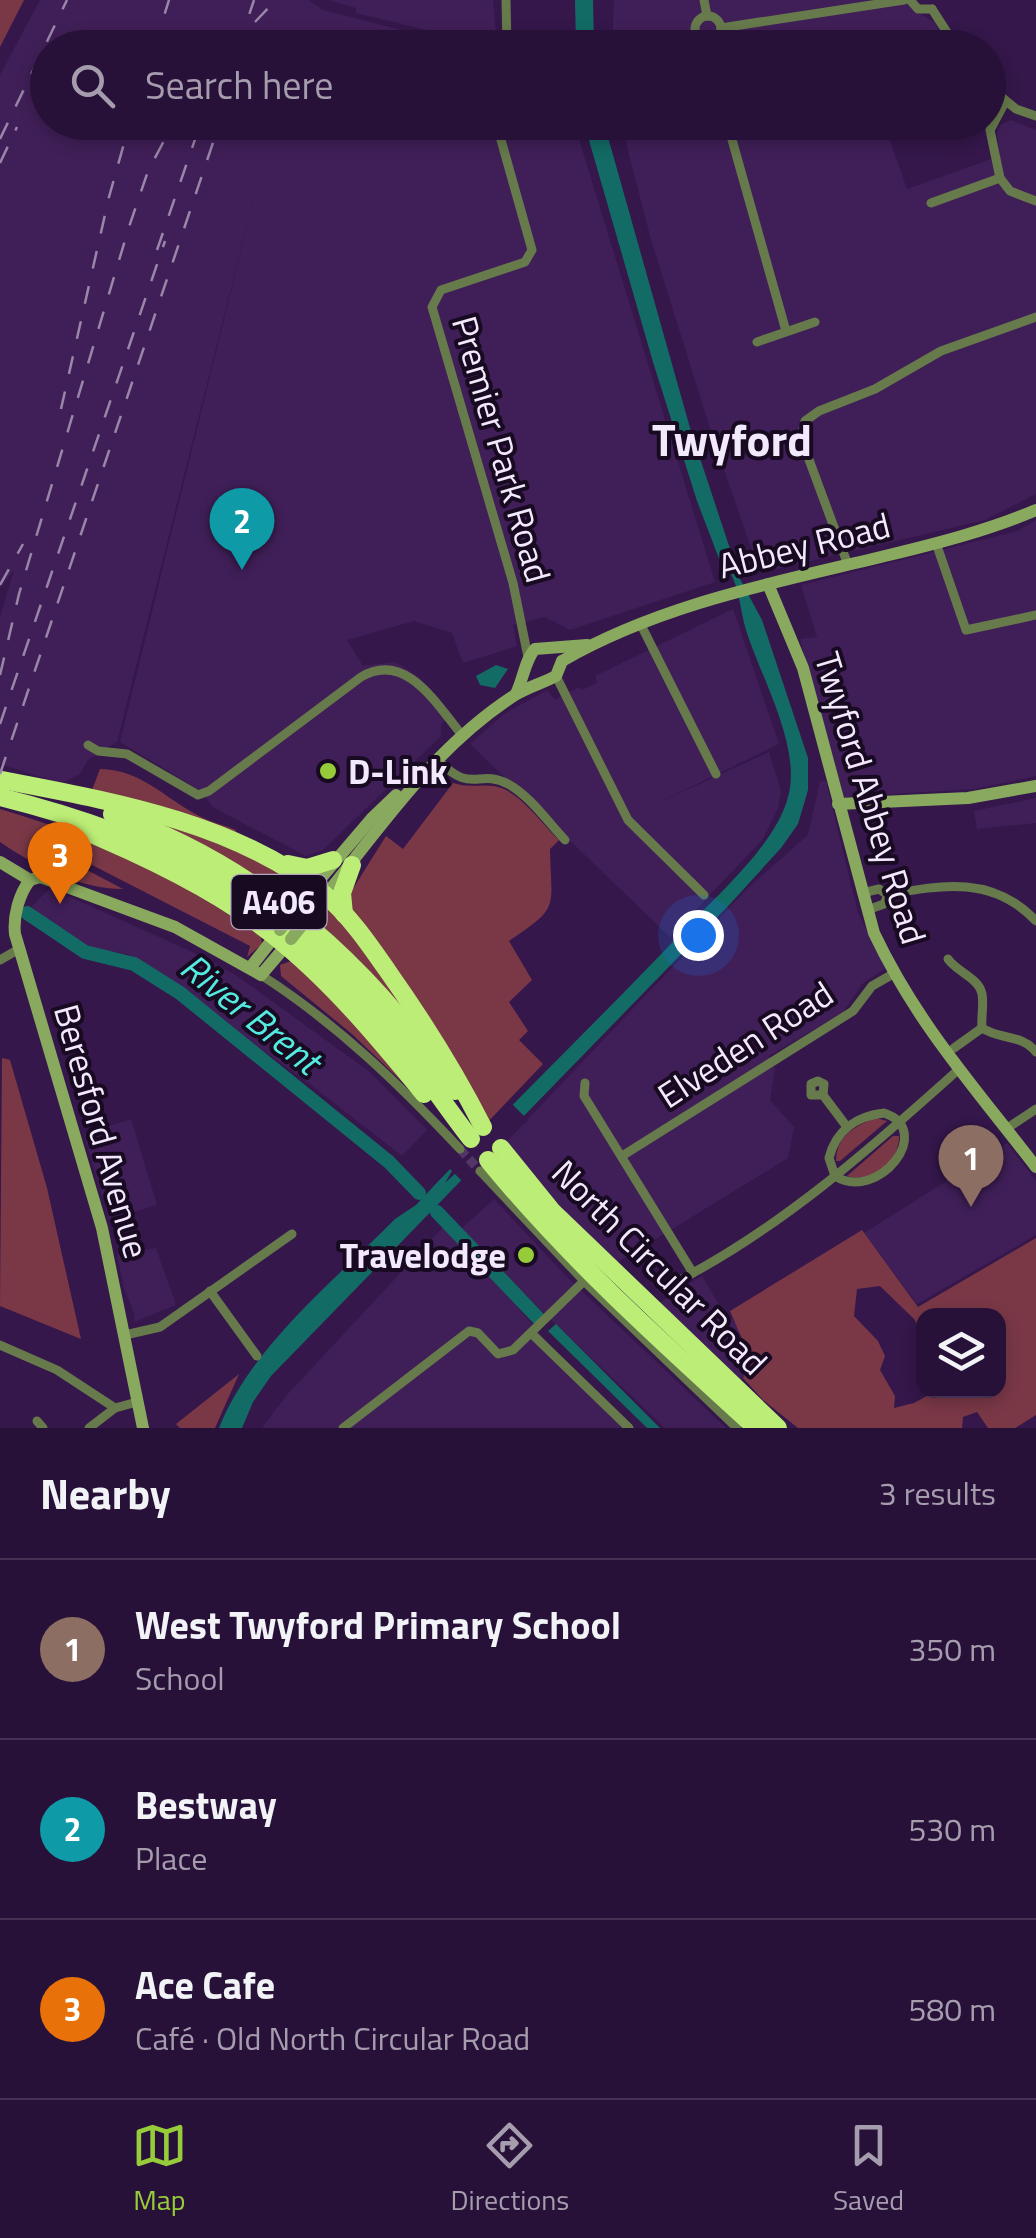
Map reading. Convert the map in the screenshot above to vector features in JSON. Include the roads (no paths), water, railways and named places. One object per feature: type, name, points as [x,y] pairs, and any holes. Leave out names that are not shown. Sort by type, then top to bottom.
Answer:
[{"type":"highway","points":[[1,792],[148,812],[304,868],[342,863],[344,914]]},
{"type":"highway","points":[[1,792],[216,895],[283,938],[426,1096],[470,1138]]},
{"type":"highway","name":"A406","points":[[1,792],[150,844],[196,866],[278,920],[333,966],[378,1015],[470,1138]]},
{"type":"highway","points":[[273,859],[344,914],[408,998],[458,1078],[470,1138]]},
{"type":"highway","name":"North Circular Road","points":[[490,1160],[540,1221],[756,1428]]},
{"type":"highway","name":"North Circular Road","points":[[490,1160],[552,1211],[778,1428]]},
{"type":"street","points":[[506,0],[507,30]]},
{"type":"street","points":[[704,0],[707,16]]},
{"type":"street","points":[[707,16],[718,21],[720,28],[907,0],[920,10],[934,4],[947,30]]},
{"type":"street","points":[[695,30],[696,23],[707,16]]},
{"type":"street","points":[[1006,102],[1022,113],[1036,116]]},
{"type":"street","name":"Premier Park Road","points":[[501,140],[532,250],[524,262],[441,290],[432,307],[523,622],[528,663]]},
{"type":"street","points":[[732,140],[786,331]]},
{"type":"street","points":[[992,140],[1000,178],[1010,191],[1036,201]]},
{"type":"street","points":[[930,203],[1000,178]]},
{"type":"street","points":[[848,564],[805,453],[801,438],[805,420],[875,389],[941,350],[1036,317]]},
{"type":"street","points":[[758,342],[814,322]]},
{"type":"street","name":"Abbey Road","points":[[562,661],[589,645],[732,592],[936,543],[1036,510]]},
{"type":"street","points":[[936,543],[966,630],[1036,616]]},
{"type":"street","name":"Twyford Abbey Road","points":[[761,585],[803,668],[867,910],[894,974],[958,1070],[1036,1167]]},
{"type":"street","name":"Premier Park Road","points":[[523,622],[534,640],[548,646]]},
{"type":"street","points":[[641,626],[716,774]]},
{"type":"street","name":"Abbey Road","points":[[548,646],[589,645]]},
{"type":"street","points":[[256,971],[342,863],[437,759],[516,694],[549,678],[562,661],[548,646],[535,649],[516,694]]},
{"type":"street","points":[[528,663],[534,677],[549,678]]},
{"type":"street","points":[[88,745],[98,751],[128,754],[198,794],[209,791],[376,669],[396,670],[417,680],[462,735]]},
{"type":"street","points":[[549,678],[628,820],[704,894]]},
{"type":"street","points":[[437,759],[458,778],[498,780],[511,785],[565,840]]},
{"type":"street","points":[[342,863],[372,817],[414,782]]},
{"type":"street","points":[[838,804],[968,798],[1036,786]]},
{"type":"street","points":[[0,862],[30,880],[40,878],[131,908],[256,971],[323,1018],[470,1138]]},
{"type":"street","name":"Beresford Avenue","points":[[30,880],[22,892],[14,923],[19,950],[102,1228],[143,1428]]},
{"type":"street","points":[[862,893],[879,889],[888,895],[939,885],[986,888],[1008,898],[1036,921]]},
{"type":"street","points":[[867,910],[884,904],[888,895]]},
{"type":"street","points":[[0,960],[19,950]]},
{"type":"street","points":[[948,958],[982,991],[982,1028]]},
{"type":"street","name":"Elveden Road","points":[[622,1156],[853,1012],[872,986],[894,974]]},
{"type":"street","points":[[954,1048],[982,1028]]},
{"type":"street","points":[[982,1028],[1018,1038],[1036,1052]]},
{"type":"street","points":[[676,1282],[748,1242],[835,1176],[958,1070]]},
{"type":"street","points":[[585,1083],[584,1096],[693,1274]]},
{"type":"street","points":[[823,1095],[847,1126]]},
{"type":"street","points":[[1006,1129],[1036,1109]]},
{"type":"street","points":[[884,1113],[900,1122],[904,1136],[901,1152],[883,1173],[853,1184],[835,1176],[830,1165],[831,1152],[847,1126],[884,1113]]},
{"type":"street","points":[[490,1160],[584,1281],[737,1428]]},
{"type":"street","points":[[125,1336],[160,1327],[292,1234]]},
{"type":"street","points":[[343,1428],[463,1334],[478,1334],[493,1351],[502,1354],[513,1350],[584,1281]]},
{"type":"street","points":[[210,1292],[258,1356]]},
{"type":"street","points":[[531,1334],[614,1422],[628,1428]]},
{"type":"street","points":[[0,1345],[57,1370],[115,1408]]},
{"type":"street","points":[[89,1428],[115,1408],[137,1402]]},
{"type":"waterway","name":"River Brent","points":[[27,913],[85,952],[134,964],[180,993],[389,1162],[419,1193]]},
{"type":"waterway","name":"River Brent","points":[[437,1212],[539,1319]]},
{"type":"tunnel","points":[[460,1149],[480,1171]]},
{"type":"railway","points":[[53,30],[67,0]]},
{"type":"railway","points":[[160,30],[169,0]]},
{"type":"railway","points":[[244,30],[254,0]]},
{"type":"railway","points":[[255,22],[276,0]]},
{"type":"railway","points":[[0,139],[30,77]]},
{"type":"railway","points":[[0,163],[17,127]]},
{"type":"railway","points":[[61,409],[125,140]]},
{"type":"railway","points":[[0,675],[19,594],[129,227],[148,171],[164,140]]},
{"type":"railway","points":[[157,250],[195,140]]},
{"type":"railway","points":[[0,774],[214,140]]},
{"type":"railway","points":[[0,724],[165,241]]},
{"type":"railway","points":[[0,585],[23,544]]},
{"type":"place","name":"Bestway","points":[[242,570]]},
{"type":"place","name":"D-Link","points":[[328,771]]},
{"type":"place","name":"Ace Cafe","points":[[60,904]]},
{"type":"place","name":"West Twyford Primary School","points":[[971,1207]]},
{"type":"place","name":"Travelodge","points":[[526,1255]]},
{"type":"district","name":"Twyford","points":[[732,439]]}]
